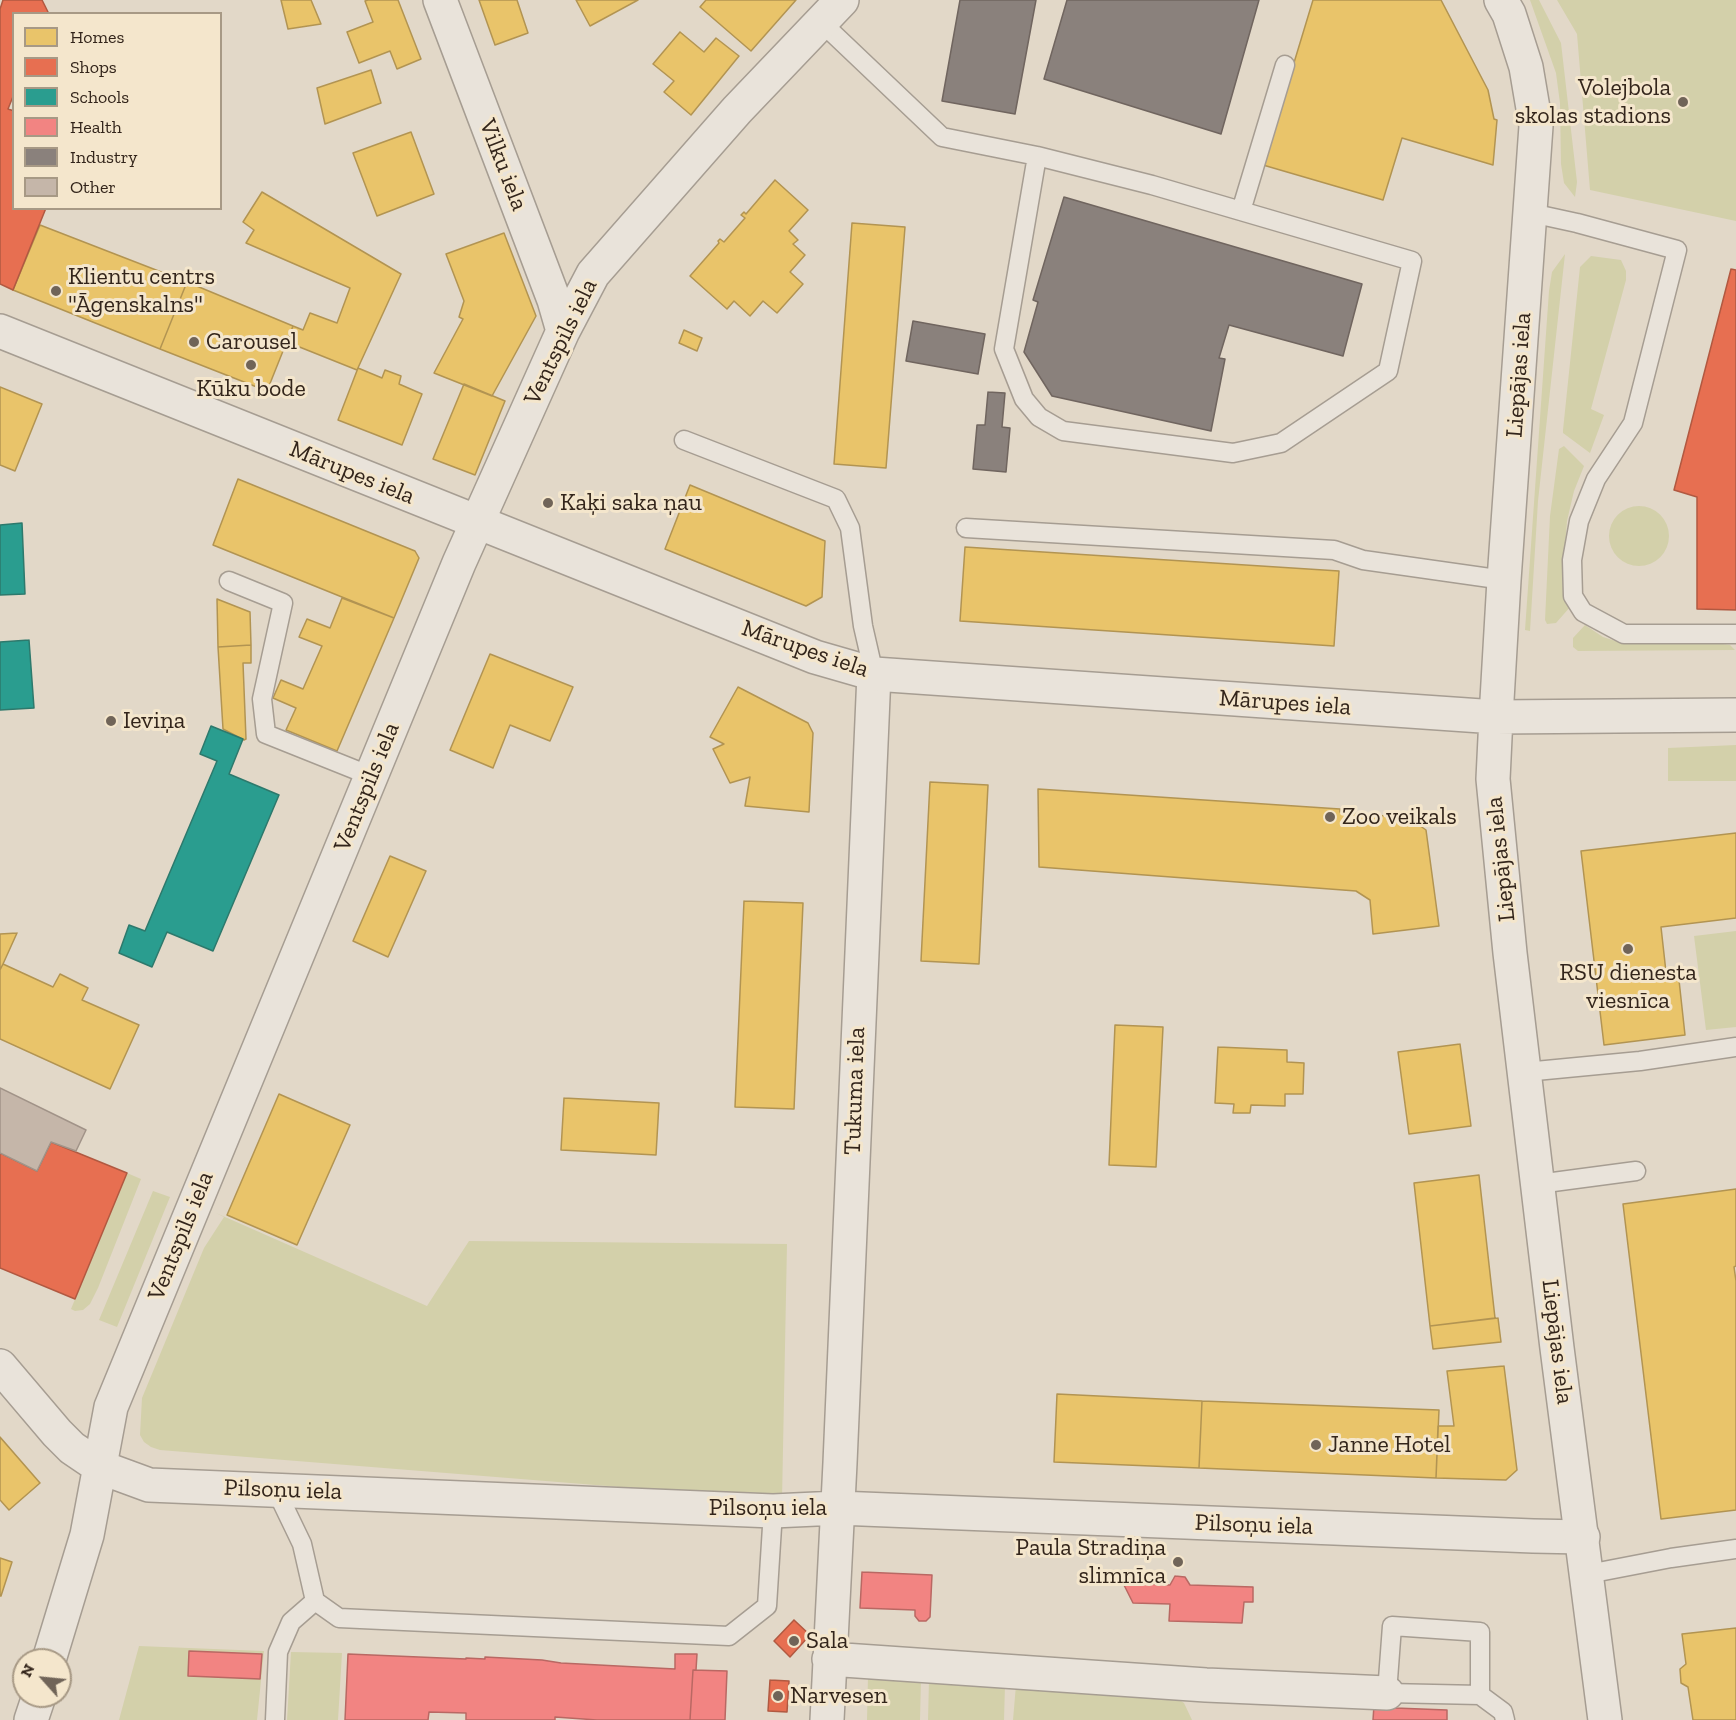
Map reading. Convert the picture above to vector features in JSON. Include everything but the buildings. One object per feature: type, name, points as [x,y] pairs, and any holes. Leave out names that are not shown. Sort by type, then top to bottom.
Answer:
[{"type":"street","name":"Vilku iela","points":[[440,0],[554,300],[563,331]]},
{"type":"street","name":"Liepājas iela","points":[[1501,0],[1509,14],[1526,67],[1536,126],[1504,580],[1493,780],[1510,953],[1557,1348],[1588,1574],[1605,1720]]},
{"type":"street","name":"Ventspils iela","points":[[53,1648],[87,1534],[111,1407],[477,523],[563,331],[592,274],[736,110],[831,11]]},
{"type":"street","name":"Mārupes iela","points":[[0,331],[815,657],[874,674],[1496,717],[1736,716]]},
{"type":"street","name":"Tukuma iela","points":[[826,1720],[838,1508],[874,674]]},
{"type":"street","name":"Pilsoņu iela","points":[[0,1366],[72,1448],[100,1467],[149,1485],[773,1511],[838,1508],[1521,1536],[1583,1536]]},
{"type":"street","points":[[829,1659],[1206,1685],[1387,1693]]},
{"type":"lane","points":[[831,11],[942,137],[1037,156],[1152,185],[1412,261],[1388,371],[1281,443],[1233,453],[1063,431],[1039,417],[1024,399],[1004,349],[1037,156]]},
{"type":"lane","points":[[1241,211],[1286,65]]},
{"type":"lane","points":[[1531,213],[1677,250],[1633,423],[1596,479],[1579,521],[1572,560],[1573,596],[1582,612],[1624,634],[1736,634]]},
{"type":"lane","points":[[684,440],[836,499],[850,528],[863,626],[874,674]]},
{"type":"lane","points":[[966,528],[1334,550],[1363,560],[1504,580]]},
{"type":"lane","points":[[229,581],[283,603],[262,699],[267,734],[371,776]]},
{"type":"lane","points":[[1525,1072],[1640,1061],[1736,1047]]},
{"type":"lane","points":[[1538,1184],[1636,1171]]},
{"type":"lane","points":[[276,1490],[302,1544],[315,1601],[339,1618],[729,1636],[767,1606],[773,1511]]},
{"type":"lane","points":[[1588,1574],[1671,1558],[1736,1549]]},
{"type":"lane","points":[[275,1720],[278,1652],[291,1622],[315,1601]]},
{"type":"lane","points":[[1480,1695],[1480,1632],[1392,1626],[1387,1693],[1480,1695],[1503,1712],[1504,1720]]},
{"type":"shaded area","points":[[1530,0],[1539,0],[1561,43],[1577,182],[1575,197],[1564,183],[1561,164],[1560,103],[1556,73]]},
{"type":"shaded area","points":[[1557,0],[1736,0],[1736,221],[1590,190],[1577,34]]},
{"type":"shaded area","points":[[1565,254],[1538,501],[1530,631],[1525,630],[1549,291],[1552,272]]},
{"type":"shaded area","points":[[1591,256],[1621,260],[1626,271],[1626,280],[1591,409],[1604,415],[1590,453],[1563,433],[1563,430],[1580,267]]},
{"type":"shaded area","points":[[1564,446],[1584,466],[1574,491],[1567,521],[1563,585],[1571,606],[1556,623],[1547,624],[1545,620],[1550,516],[1559,449]]},
{"type":"shaded area","points":[[1633,506],[1645,506],[1656,511],[1664,519],[1669,536],[1667,548],[1656,561],[1645,566],[1633,566],[1622,561],[1614,553],[1609,542],[1609,530],[1614,519],[1622,511]]},
{"type":"shaded area","points":[[1585,625],[1603,637],[1625,644],[1723,644],[1730,645],[1735,650],[1578,651],[1573,647],[1573,638]]},
{"type":"shaded area","points":[[1736,745],[1736,781],[1668,781],[1668,748]]},
{"type":"shaded area","points":[[1736,931],[1736,1027],[1706,1030],[1694,936]]},
{"type":"shaded area","points":[[127,1173],[141,1179],[90,1304],[83,1310],[75,1311],[71,1309]]},
{"type":"shaded area","points":[[153,1191],[170,1197],[117,1327],[99,1320]]},
{"type":"shaded area","points":[[216,1213],[427,1306],[469,1241],[787,1244],[782,1500],[160,1450],[151,1447],[140,1435],[142,1398],[204,1248],[224,1217]]},
{"type":"shaded area","points":[[139,1646],[264,1651],[257,1720],[119,1720]]},
{"type":"shaded area","points":[[291,1652],[342,1653],[338,1720],[287,1720]]},
{"type":"shaded area","points":[[868,1676],[921,1679],[920,1720],[867,1720]]},
{"type":"shaded area","points":[[929,1680],[1005,1685],[1004,1720],[928,1720]]},
{"type":"shaded area","points":[[1016,1685],[1170,1694],[1184,1703],[1192,1720],[1013,1720]]},
{"type":"place","name":"Volejbola skolas stadions","points":[[1683,102]]},
{"type":"place","name":"Klientu centrs \"Āgenskalns\"","points":[[56,291]]},
{"type":"place","name":"Carousel","points":[[194,342]]},
{"type":"place","name":"Kūku bode","points":[[251,365]]},
{"type":"place","name":"Kaķi saka ņau","points":[[548,503]]},
{"type":"place","name":"Ieviņa","points":[[111,721]]},
{"type":"place","name":"Zoo veikals","points":[[1330,817]]},
{"type":"place","name":"RSU dienesta viesnīca","points":[[1628,949]]},
{"type":"place","name":"Janne Hotel","points":[[1316,1445]]},
{"type":"place","name":"Paula Stradiņa slimnīca","points":[[1178,1562]]},
{"type":"place","name":"Sala","points":[[794,1641]]},
{"type":"place","name":"Narvesen","points":[[778,1696]]}]
